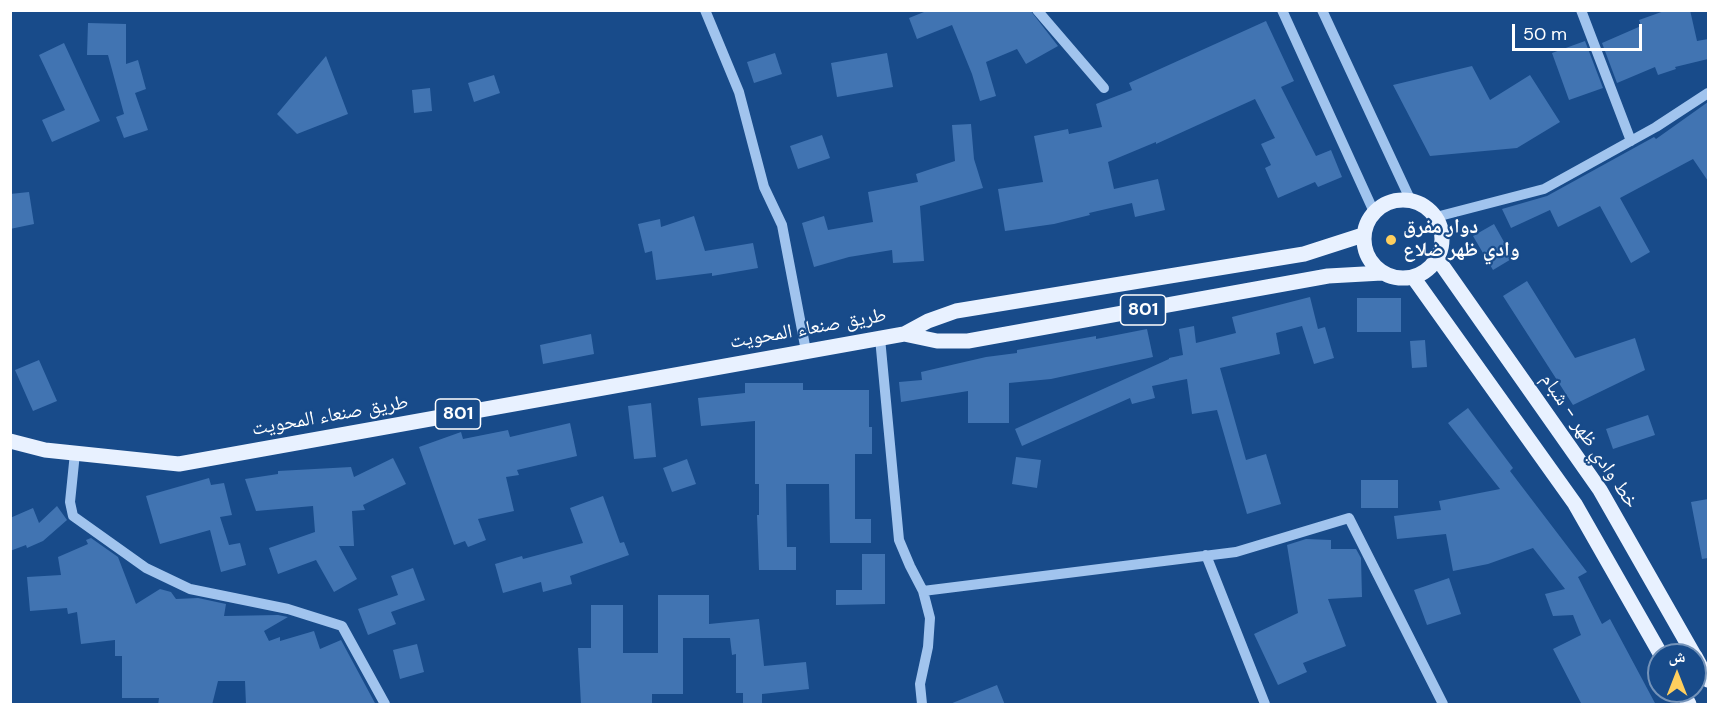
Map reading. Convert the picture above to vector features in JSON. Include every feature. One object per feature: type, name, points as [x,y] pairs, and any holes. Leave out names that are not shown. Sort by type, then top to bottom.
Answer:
[{"type":"main road","points":[[1398,200],[1411,201],[1425,206],[1436,217],[1442,231],[1442,245],[1437,258],[1427,270],[1413,277],[1397,278],[1382,273],[1371,262],[1364,248],[1363,236],[1366,223],[1384,204],[1398,200]]},
{"type":"main road","name":"طريق صنعاء المحويت","points":[[10,441],[45,450],[179,464],[904,334],[928,321],[956,311],[1305,254],[1363,236]]},
{"type":"main road","name":"خط وادي ظهر - شبام","points":[[1437,258],[1600,490],[1688,643]]},
{"type":"main road","name":"طريق صنعاء المحويت","points":[[904,334],[937,341],[968,341],[1328,276],[1382,273]]},
{"type":"main road","points":[[1413,277],[1575,504],[1654,643]]},
{"type":"street","points":[[705,10],[739,92],[764,186],[782,225],[806,351]]},
{"type":"street","points":[[1037,10],[1104,88]]},
{"type":"street","points":[[1282,10],[1374,212]]},
{"type":"street","points":[[1322,10],[1411,201]]},
{"type":"street","points":[[1581,10],[1631,141]]},
{"type":"street","points":[[1436,217],[1544,189],[1656,128],[1708,93]]},
{"type":"street","points":[[880,338],[898,533],[904,553],[923,591],[930,618],[930,633],[920,684],[922,705]]},
{"type":"street","points":[[75,453],[70,502],[73,516],[146,568],[190,589],[288,609],[342,626],[385,705]]},
{"type":"street","points":[[923,591],[1236,552],[1349,519],[1443,705]]},
{"type":"street","points":[[1206,555],[1265,705]]},
{"type":"building","points":[[929,10],[1030,10],[1058,46],[1026,64],[1017,49],[986,62],[996,96],[980,101],[972,74],[952,25],[917,39],[909,18]]},
{"type":"building","points":[[1667,10],[1690,10],[1697,41],[1708,39],[1708,59],[1675,67],[1676,69],[1658,75],[1655,67],[1617,83],[1602,43],[1641,26],[1639,20]]},
{"type":"building","points":[[1266,21],[1294,81],[1281,87],[1316,156],[1331,150],[1342,177],[1318,187],[1315,182],[1278,198],[1265,168],[1271,165],[1261,144],[1275,138],[1255,99],[1156,144],[1156,142],[1108,162],[1114,189],[1158,179],[1165,210],[1135,217],[1132,203],[1054,224],[1005,231],[998,189],[1043,182],[1034,136],[1068,129],[1069,134],[1102,127],[1096,104],[1132,90],[1129,83]]},
{"type":"building","points":[[88,23],[126,24],[126,64],[138,60],[146,89],[135,93],[148,130],[124,138],[116,117],[124,114],[108,55],[87,55]]},
{"type":"building","points":[[1585,41],[1603,88],[1569,100],[1552,53]]},
{"type":"building","points":[[64,43],[100,121],[52,142],[42,120],[65,110],[39,55]]},
{"type":"building","points":[[775,53],[782,74],[754,83],[747,62]]},
{"type":"building","points":[[887,53],[893,87],[837,97],[831,63]]},
{"type":"building","points":[[326,56],[348,114],[297,134],[277,114]]},
{"type":"building","points":[[1472,66],[1490,100],[1530,75],[1560,122],[1517,148],[1430,156],[1393,85]]},
{"type":"building","points":[[494,75],[500,93],[474,102],[468,83]]},
{"type":"building","points":[[430,88],[432,111],[414,113],[412,90]]},
{"type":"building","points":[[1708,102],[1708,181],[1693,159],[1620,198],[1650,252],[1631,263],[1600,206],[1558,227],[1550,210],[1511,228],[1502,209],[1547,196],[1654,137],[1656,139]]},
{"type":"building","points":[[971,124],[974,159],[983,188],[920,206],[924,261],[893,263],[892,250],[849,257],[814,267],[802,223],[824,216],[828,230],[873,222],[868,192],[918,182],[916,174],[955,161],[952,125]]},
{"type":"building","points":[[822,135],[830,158],[798,169],[790,146]]},
{"type":"building","points":[[29,192],[34,224],[10,229],[10,194]]},
{"type":"building","points":[[694,216],[705,251],[753,243],[758,268],[712,276],[712,273],[656,280],[652,251],[645,253],[638,224],[660,219],[661,227]]},
{"type":"building","points":[[1494,224],[1513,258],[1493,270],[1473,236]]},
{"type":"building","points":[[1527,281],[1575,358],[1635,338],[1645,370],[1573,405],[1503,296]]},
{"type":"building","points":[[1310,297],[1318,329],[1325,327],[1334,358],[1314,364],[1302,326],[1276,333],[1280,354],[1220,368],[1246,460],[1266,454],[1281,504],[1247,514],[1217,410],[1192,414],[1187,379],[1152,386],[1155,398],[1132,404],[1130,398],[1022,446],[1015,429],[1169,358],[1183,355],[1179,329],[1194,326],[1196,343],[1236,333],[1232,317]]},
{"type":"building","points":[[1357,298],[1401,298],[1401,332],[1357,332]]},
{"type":"building","points":[[1147,329],[1153,357],[1051,379],[1009,383],[1009,423],[968,423],[968,391],[901,402],[899,382],[922,380],[921,372],[986,357],[1017,353],[1017,350]]},
{"type":"building","points":[[591,334],[594,354],[543,364],[540,345]]},
{"type":"building","points":[[1425,340],[1427,367],[1412,368],[1410,341]]},
{"type":"building","points":[[39,360],[57,401],[33,411],[15,370]]},
{"type":"building","points":[[745,383],[803,383],[803,390],[869,390],[872,454],[855,454],[855,519],[871,519],[871,543],[830,543],[829,484],[786,484],[787,547],[796,547],[796,570],[759,570],[757,515],[759,515],[759,484],[755,484],[755,421],[701,426],[698,398],[745,393]]},
{"type":"building","points":[[651,403],[656,457],[634,459],[628,406]]},
{"type":"building","points":[[1468,408],[1513,468],[1510,471],[1587,572],[1578,577],[1602,624],[1610,619],[1647,688],[1647,703],[1656,705],[1582,705],[1553,649],[1581,635],[1573,615],[1553,616],[1545,594],[1565,589],[1533,548],[1488,564],[1453,571],[1446,534],[1397,539],[1394,516],[1441,510],[1439,501],[1500,489],[1448,423]]},
{"type":"building","points":[[1648,415],[1655,435],[1613,449],[1606,429]]},
{"type":"building","points":[[570,423],[577,456],[517,470],[519,475],[506,477],[514,511],[478,519],[486,540],[468,547],[465,541],[454,545],[419,447],[461,432],[463,439],[508,430],[510,437]]},
{"type":"building","points":[[1016,457],[1041,460],[1037,488],[1012,484]]},
{"type":"building","points":[[393,458],[406,484],[363,505],[365,510],[352,511],[354,546],[339,546],[357,579],[334,592],[316,560],[278,574],[269,548],[315,532],[313,506],[256,511],[245,479],[278,474],[278,471],[351,467],[354,477]]},
{"type":"building","points":[[687,459],[696,484],[672,492],[663,468]]},
{"type":"building","points":[[209,478],[211,485],[224,483],[232,515],[220,517],[229,545],[240,543],[246,565],[221,572],[210,530],[160,544],[146,496]]},
{"type":"building","points":[[1361,480],[1398,480],[1398,508],[1361,508]]},
{"type":"building","points":[[603,496],[620,543],[624,542],[629,555],[570,576],[572,584],[543,592],[541,582],[503,593],[495,564],[583,543],[570,508]]},
{"type":"building","points":[[1708,499],[1708,558],[1702,559],[1691,502]]},
{"type":"building","points":[[57,506],[67,520],[43,541],[27,548],[26,545],[10,551],[10,518],[33,508],[39,523]]},
{"type":"building","points":[[91,538],[118,557],[136,604],[160,589],[171,592],[176,599],[198,598],[226,604],[224,616],[278,615],[288,617],[264,631],[269,641],[280,637],[280,641],[314,631],[320,649],[341,640],[376,705],[246,705],[245,681],[218,681],[212,705],[158,705],[159,698],[122,698],[122,656],[115,656],[115,640],[81,644],[77,612],[68,614],[67,608],[30,611],[27,577],[61,575],[58,557],[88,544],[86,540]]},
{"type":"building","points":[[1306,539],[1331,540],[1331,549],[1356,549],[1361,558],[1362,597],[1328,599],[1346,646],[1303,663],[1307,672],[1278,685],[1254,634],[1298,613],[1287,545]]},
{"type":"building","points":[[862,554],[885,554],[885,604],[836,605],[836,590],[862,590]]},
{"type":"building","points":[[413,568],[425,600],[391,612],[396,624],[368,635],[358,609],[398,595],[391,576]]},
{"type":"building","points":[[1449,578],[1461,614],[1427,625],[1414,590]]},
{"type":"building","points":[[658,595],[709,595],[709,624],[759,619],[764,666],[806,662],[809,689],[762,694],[762,705],[743,705],[743,693],[736,693],[736,654],[732,655],[730,638],[683,638],[683,694],[652,694],[652,705],[581,705],[578,648],[591,648],[591,605],[623,605],[623,653],[658,653]]},
{"type":"building","points":[[417,644],[424,672],[400,679],[393,650]]},
{"type":"building","points":[[997,685],[1005,705],[950,705],[950,704]]},
{"type":"place","name":"دوار مفرق وادي ظهر ضلاع","points":[[1391,240]]}]
